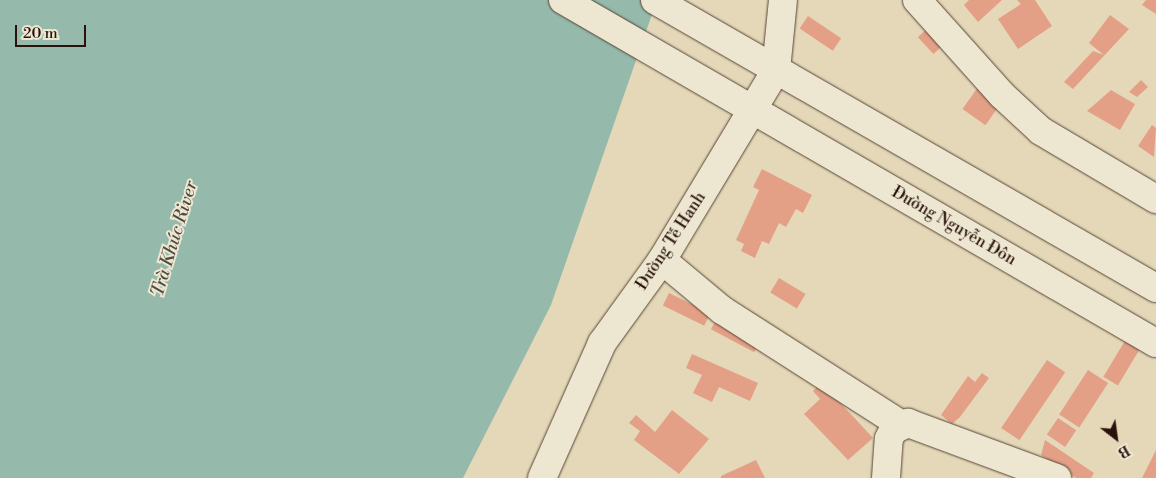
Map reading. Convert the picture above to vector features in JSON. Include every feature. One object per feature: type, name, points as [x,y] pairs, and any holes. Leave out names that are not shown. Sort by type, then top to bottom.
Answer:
[{"type":"street","name":"Đường Nguyễn Đôn","points":[[563,0],[1156,343]]},
{"type":"street","points":[[655,0],[1156,288]]},
{"type":"street","name":"Đường Tế Hanh","points":[[542,478],[602,343],[662,260],[776,70],[783,0]]},
{"type":"street","points":[[917,0],[1002,95],[1041,131],[1156,199]]},
{"type":"street","points":[[662,260],[722,310],[900,424],[960,441],[1057,478]]},
{"type":"street","points":[[886,478],[889,439],[900,424]]},
{"type":"water","name":"Trà Khúc River","points":[[0,0],[657,0],[551,305],[463,478],[0,478]]},
{"type":"building","points":[[969,0],[1002,0],[978,22],[964,5]]},
{"type":"building","points":[[1017,0],[1035,0],[1052,26],[1018,49],[998,19],[1021,4]]},
{"type":"building","points":[[1146,0],[1156,0],[1156,14],[1142,5]]},
{"type":"building","points":[[1110,15],[1129,29],[1073,89],[1064,82],[1093,51],[1104,55],[1089,43]]},
{"type":"building","points":[[808,16],[841,38],[833,51],[800,28]]},
{"type":"building","points":[[931,25],[947,42],[934,54],[918,37]]},
{"type":"building","points":[[1141,80],[1148,87],[1137,97],[1129,92]]},
{"type":"building","points":[[978,87],[1001,103],[985,125],[963,109]]},
{"type":"building","points":[[1111,90],[1135,104],[1120,130],[1087,111]]},
{"type":"building","points":[[1152,125],[1156,128],[1154,157],[1138,146]]},
{"type":"building","points":[[762,169],[812,195],[803,213],[796,209],[786,227],[779,223],[769,244],[762,241],[755,258],[741,251],[744,244],[736,240],[759,190],[753,187]]},
{"type":"building","points":[[779,278],[806,294],[797,309],[770,293]]},
{"type":"building","points":[[669,293],[710,313],[704,326],[663,306]]},
{"type":"building","points":[[718,316],[761,339],[754,352],[711,329]]},
{"type":"building","points":[[1126,339],[1141,348],[1118,385],[1103,377]]},
{"type":"building","points":[[692,354],[758,383],[750,401],[719,387],[712,402],[693,393],[702,375],[686,368]]},
{"type":"building","points":[[1047,360],[1065,372],[1019,440],[1001,428]]},
{"type":"building","points":[[1088,370],[1108,383],[1079,428],[1059,414]]},
{"type":"building","points":[[982,373],[989,378],[960,417],[952,424],[941,415],[968,376],[975,382]]},
{"type":"building","points":[[821,382],[873,438],[848,460],[804,414],[820,399],[813,391]]},
{"type":"building","points":[[672,410],[709,439],[679,474],[634,440],[640,431],[629,423],[636,415],[655,432]]},
{"type":"building","points":[[1058,418],[1076,430],[1065,447],[1047,435]]},
{"type":"building","points":[[1045,440],[1094,473],[1091,478],[1076,478],[1041,455]]},
{"type":"building","points":[[1156,450],[1156,478],[1142,478]]},
{"type":"building","points":[[756,460],[765,478],[721,478],[721,476]]}]
